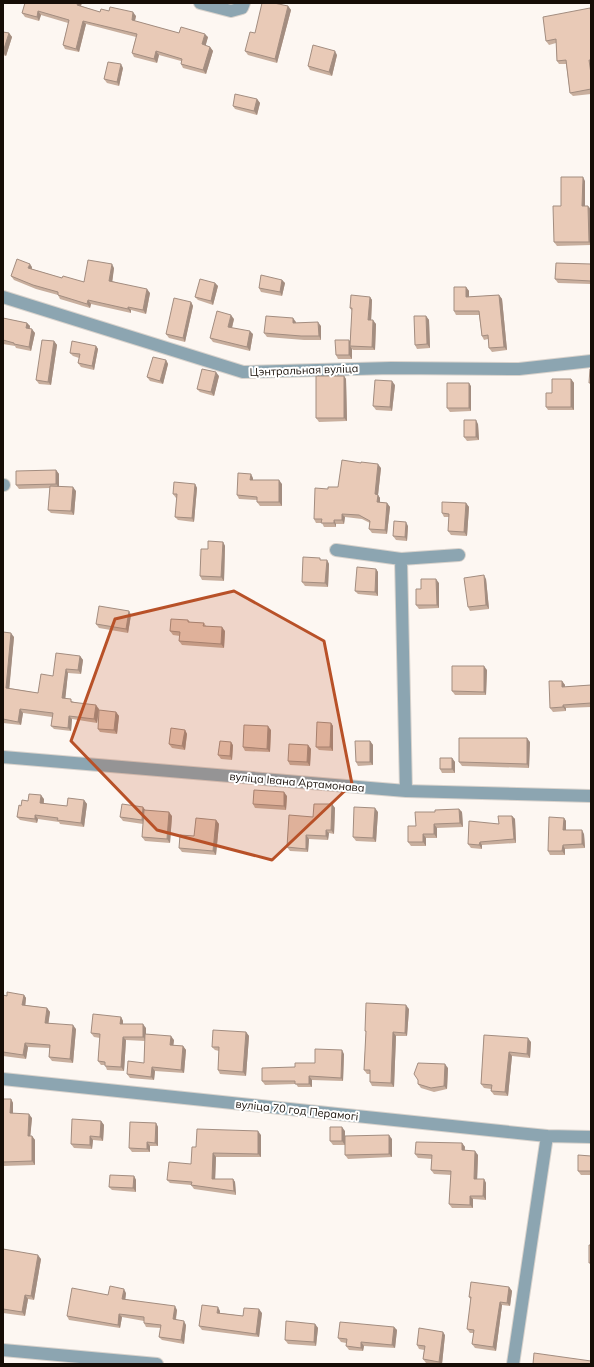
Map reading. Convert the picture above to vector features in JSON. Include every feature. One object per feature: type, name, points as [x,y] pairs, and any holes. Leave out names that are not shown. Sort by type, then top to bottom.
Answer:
[{"type":"street","points":[[200,3],[231,11],[243,5]]},
{"type":"street","name":"Цэнтральная вуліца","points":[[3,297],[243,372],[391,368],[519,369],[591,361]]},
{"type":"street","points":[[336,550],[402,559],[459,555]]},
{"type":"street","points":[[402,559],[406,791]]},
{"type":"street","name":"вуліца Івана Артамонава","points":[[3,757],[406,791],[591,796]]},
{"type":"street","name":"вуліца 70 год Перамогі","points":[[3,1079],[547,1136],[591,1137]]},
{"type":"street","points":[[513,1364],[547,1136]]},
{"type":"street","points":[[3,1350],[156,1364]]},
{"type":"highlighted area","points":[[234,591],[324,641],[352,784],[272,860],[157,830],[71,741],[115,619]]},
{"type":"building","points":[[25,3],[78,3],[77,5],[100,12],[101,9],[109,11],[110,7],[133,12],[132,20],[179,33],[181,27],[205,34],[202,44],[210,47],[203,70],[181,64],[182,59],[156,51],[154,59],[132,53],[137,34],[83,21],[76,49],[63,45],[69,20],[38,11],[37,17],[22,13]]},
{"type":"building","points":[[262,3],[274,3],[288,6],[275,59],[245,51],[250,32],[255,33]]},
{"type":"building","points":[[590,8],[591,60],[589,60],[591,89],[570,93],[566,60],[557,61],[556,39],[546,41],[543,17]]},
{"type":"building","points":[[3,32],[9,33],[3,52]]},
{"type":"building","points":[[313,45],[335,51],[329,72],[308,66]]},
{"type":"building","points":[[108,62],[121,64],[117,82],[104,79]]},
{"type":"building","points":[[235,94],[257,99],[254,111],[233,106]]},
{"type":"building","points":[[561,177],[583,177],[582,206],[588,206],[589,242],[554,242],[553,206],[561,206]]},
{"type":"building","points":[[17,259],[30,264],[28,268],[62,278],[63,276],[84,282],[88,260],[112,264],[109,281],[147,289],[143,310],[128,307],[128,309],[88,300],[87,304],[58,295],[58,292],[33,285],[11,276]]},
{"type":"building","points":[[556,263],[591,264],[591,281],[555,279]]},
{"type":"building","points":[[261,275],[282,280],[280,292],[259,288]]},
{"type":"building","points":[[200,279],[215,283],[211,301],[195,297]]},
{"type":"building","points":[[454,287],[466,287],[466,297],[499,295],[504,347],[489,348],[488,335],[482,336],[479,311],[454,311]]},
{"type":"building","points":[[351,295],[370,297],[368,320],[373,320],[372,347],[350,346],[352,308],[350,308]]},
{"type":"building","points":[[174,298],[191,302],[183,338],[166,334]]},
{"type":"building","points":[[217,311],[231,315],[228,327],[250,331],[247,347],[210,338]]},
{"type":"building","points":[[266,316],[293,318],[293,323],[318,322],[319,336],[264,333]]},
{"type":"building","points":[[414,316],[426,316],[427,344],[415,345]]},
{"type":"building","points":[[3,318],[27,323],[26,328],[32,329],[29,347],[3,340]]},
{"type":"building","points":[[42,340],[54,341],[48,382],[36,380]]},
{"type":"building","points":[[335,340],[349,340],[349,355],[336,355]]},
{"type":"building","points":[[72,341],[96,346],[92,366],[78,363],[80,354],[70,353]]},
{"type":"building","points":[[153,357],[166,360],[160,381],[147,377]]},
{"type":"building","points":[[202,369],[216,372],[211,392],[197,389]]},
{"type":"building","points":[[590,369],[591,383],[589,383]]},
{"type":"building","points":[[316,376],[344,376],[344,418],[316,418]]},
{"type":"building","points":[[552,379],[571,379],[571,407],[546,407],[546,393],[552,393]]},
{"type":"building","points":[[375,380],[392,381],[390,407],[373,406]]},
{"type":"building","points":[[447,383],[469,383],[469,408],[447,408]]},
{"type":"building","points":[[464,420],[476,420],[476,437],[464,437]]},
{"type":"building","points":[[342,460],[378,464],[375,494],[378,495],[377,502],[387,503],[385,530],[369,529],[370,521],[359,515],[342,514],[342,520],[334,520],[334,523],[321,523],[322,519],[314,519],[315,488],[328,489],[328,487],[338,487]]},
{"type":"building","points":[[56,470],[56,484],[16,485],[16,471]]},
{"type":"building","points":[[238,473],[251,474],[250,480],[279,480],[279,502],[257,502],[257,497],[237,495]]},
{"type":"building","points":[[174,482],[195,484],[192,518],[175,517],[177,494],[173,494]]},
{"type":"building","points":[[50,486],[73,487],[71,511],[48,510]]},
{"type":"building","points":[[442,502],[466,503],[464,532],[448,531],[449,514],[442,513]]},
{"type":"building","points":[[394,521],[406,522],[405,537],[393,536]]},
{"type":"building","points":[[208,541],[223,542],[221,577],[200,576],[201,549],[208,549]]},
{"type":"building","points":[[303,557],[327,560],[325,583],[302,582]]},
{"type":"building","points":[[357,567],[376,569],[375,592],[355,591]]},
{"type":"building","points":[[484,575],[486,605],[468,607],[464,578]]},
{"type":"building","points":[[421,579],[436,579],[437,605],[416,605],[416,589],[421,589]]},
{"type":"building","points":[[99,606],[129,611],[126,629],[96,624]]},
{"type":"building","points":[[171,619],[204,623],[203,626],[222,627],[221,644],[179,641],[180,632],[170,631]]},
{"type":"building","points":[[3,632],[11,633],[6,688],[38,693],[41,674],[53,676],[56,653],[80,656],[78,670],[66,669],[62,698],[71,699],[71,702],[96,705],[94,719],[69,716],[68,728],[51,726],[53,713],[20,709],[18,722],[3,719]]},
{"type":"building","points":[[452,666],[484,666],[484,692],[452,691]]},
{"type":"building","points":[[549,681],[562,681],[562,687],[591,685],[591,703],[563,705],[563,707],[550,708]]},
{"type":"building","points":[[99,710],[116,712],[114,730],[98,729]]},
{"type":"building","points":[[317,722],[331,723],[330,747],[316,747]]},
{"type":"building","points":[[244,725],[268,726],[267,749],[243,747]]},
{"type":"building","points":[[171,728],[185,730],[182,746],[169,744]]},
{"type":"building","points":[[459,738],[527,738],[527,764],[459,762]]},
{"type":"building","points":[[220,741],[231,742],[230,756],[218,755]]},
{"type":"building","points":[[355,741],[370,741],[370,762],[356,762]]},
{"type":"building","points":[[289,744],[308,745],[307,762],[288,761]]},
{"type":"building","points":[[440,758],[452,758],[452,769],[440,769]]},
{"type":"building","points":[[254,790],[284,792],[284,806],[253,804]]},
{"type":"building","points":[[29,794],[41,795],[40,803],[67,806],[68,798],[84,800],[81,823],[35,815],[35,819],[17,817],[19,805],[21,806],[22,800],[28,801]]},
{"type":"building","points":[[122,804],[143,807],[142,820],[120,817]]},
{"type":"building","points":[[314,804],[332,804],[331,830],[326,830],[326,836],[306,835],[306,849],[287,847],[289,815],[313,817]]},
{"type":"building","points":[[354,807],[375,808],[373,838],[353,837]]},
{"type":"building","points":[[459,809],[460,823],[434,824],[434,834],[423,834],[423,842],[408,842],[408,826],[416,826],[415,812],[435,812],[435,810]]},
{"type":"building","points":[[144,810],[169,812],[167,839],[142,837]]},
{"type":"building","points":[[498,816],[512,816],[514,839],[480,842],[479,845],[468,844],[469,821],[499,824]]},
{"type":"building","points":[[549,817],[564,818],[563,830],[582,830],[582,844],[563,845],[562,851],[548,851]]},
{"type":"building","points":[[196,818],[216,820],[213,851],[179,848],[180,835],[194,836]]},
{"type":"building","points":[[7,992],[24,995],[22,1005],[47,1008],[45,1023],[73,1025],[70,1059],[49,1057],[50,1045],[25,1043],[23,1055],[3,1052],[3,995],[7,996]]},
{"type":"building","points":[[366,1003],[406,1005],[405,1033],[393,1032],[391,1083],[370,1082],[370,1070],[364,1070]]},
{"type":"building","points":[[93,1014],[121,1017],[120,1024],[143,1024],[143,1037],[123,1037],[121,1067],[105,1066],[105,1062],[98,1061],[100,1034],[91,1033]]},
{"type":"building","points":[[213,1030],[246,1032],[243,1072],[218,1070],[219,1047],[212,1047]]},
{"type":"building","points":[[145,1034],[171,1036],[170,1045],[183,1046],[181,1070],[152,1067],[151,1077],[127,1074],[128,1061],[144,1063]]},
{"type":"building","points":[[484,1035],[528,1038],[527,1054],[509,1052],[505,1092],[491,1091],[492,1085],[481,1084]]},
{"type":"building","points":[[315,1049],[342,1050],[341,1078],[309,1076],[309,1084],[295,1084],[295,1081],[262,1081],[262,1068],[295,1067],[295,1063],[315,1063]]},
{"type":"building","points":[[418,1063],[445,1064],[444,1086],[431,1088],[418,1084],[418,1080],[414,1074]]},
{"type":"building","points":[[3,1099],[11,1099],[10,1113],[29,1114],[28,1136],[32,1136],[32,1161],[3,1162]]},
{"type":"building","points":[[72,1119],[101,1121],[100,1137],[90,1136],[90,1145],[71,1144]]},
{"type":"building","points":[[130,1122],[156,1123],[155,1143],[147,1142],[147,1149],[129,1148]]},
{"type":"building","points":[[330,1127],[342,1127],[342,1141],[330,1141]]},
{"type":"building","points":[[197,1129],[258,1131],[258,1154],[213,1153],[212,1179],[233,1179],[234,1191],[191,1185],[192,1182],[167,1180],[169,1162],[191,1164],[192,1147],[196,1147]]},
{"type":"building","points":[[389,1135],[389,1154],[345,1155],[345,1136]]},
{"type":"building","points":[[416,1142],[462,1143],[462,1150],[475,1151],[474,1179],[484,1179],[483,1196],[470,1196],[470,1205],[449,1204],[451,1171],[431,1170],[432,1155],[415,1154]]},
{"type":"building","points":[[578,1155],[591,1156],[591,1171],[578,1171]]},
{"type":"building","points":[[110,1175],[134,1176],[133,1188],[109,1187]]},
{"type":"building","points":[[589,1245],[591,1245],[591,1263],[589,1263]]},
{"type":"building","points":[[3,1249],[38,1255],[31,1296],[25,1295],[22,1312],[3,1309]]},
{"type":"building","points":[[471,1282],[509,1287],[507,1303],[500,1302],[493,1347],[472,1344],[474,1330],[467,1329],[471,1297],[469,1297]]},
{"type":"building","points":[[110,1286],[124,1289],[122,1299],[175,1306],[173,1319],[184,1321],[181,1340],[159,1337],[161,1325],[144,1323],[144,1317],[119,1314],[118,1325],[67,1316],[72,1288],[108,1295]]},
{"type":"building","points":[[202,1305],[218,1307],[217,1313],[243,1316],[244,1308],[259,1309],[256,1334],[199,1326]]},
{"type":"building","points":[[286,1321],[315,1324],[314,1342],[285,1340]]},
{"type":"building","points":[[340,1322],[394,1327],[392,1345],[361,1342],[361,1348],[346,1346],[347,1339],[338,1338]]},
{"type":"building","points":[[419,1328],[443,1332],[439,1362],[423,1359],[425,1346],[417,1345]]},
{"type":"building","points":[[534,1353],[591,1361],[591,1364],[533,1364]]}]
